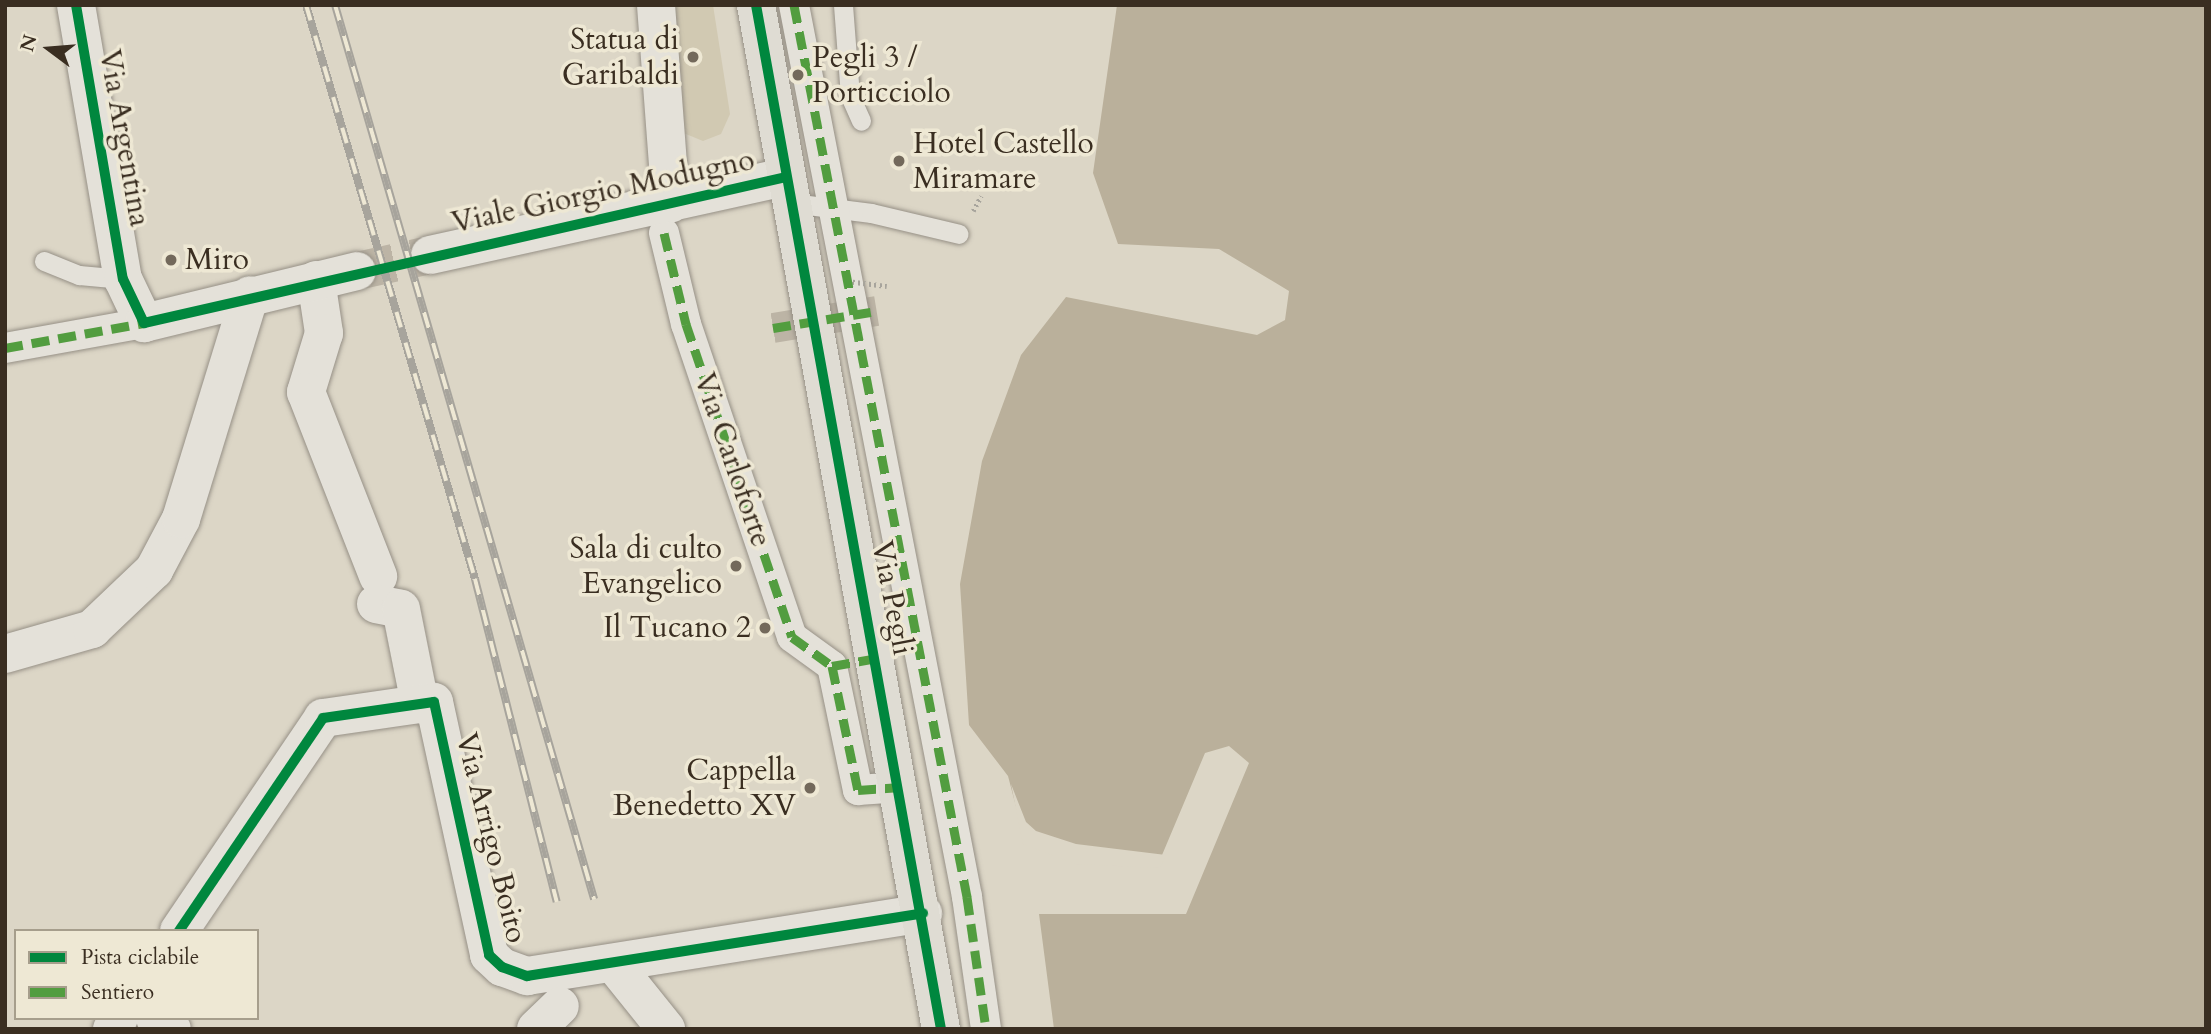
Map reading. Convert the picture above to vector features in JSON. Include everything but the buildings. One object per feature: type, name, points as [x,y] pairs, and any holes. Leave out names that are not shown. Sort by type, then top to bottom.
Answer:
[{"type":"main road","name":"Via Pegli","points":[[756,5],[878,658],[942,1029]]},
{"type":"street","name":"Via Argentina","points":[[76,5],[123,279]]},
{"type":"street","points":[[656,5],[668,218]]},
{"type":"street","points":[[794,5],[835,208],[986,1029]]},
{"type":"street","name":"Viale Giorgio Modugno","points":[[430,255],[668,218],[789,190]]},
{"type":"street","name":"Via Carloforte","points":[[668,218],[686,324],[792,637],[832,666]]},
{"type":"street","points":[[5,348],[144,323],[357,271]]},
{"type":"street","points":[[123,279],[144,323]]},
{"type":"street","name":"Via Arrigo Boito","points":[[316,280],[324,333],[306,392],[377,590],[401,609],[420,704]]},
{"type":"street","points":[[5,654],[92,629],[155,570],[181,519],[250,295]]},
{"type":"street","points":[[878,658],[832,666],[858,790],[901,788]]},
{"type":"street","name":"Via Arrigo Boito","points":[[180,929],[323,719],[434,702],[489,955],[502,967],[527,976],[923,914]]},
{"type":"street","points":[[613,963],[666,1029]]},
{"type":"lane","points":[[844,5],[850,96],[861,121]]},
{"type":"lane","points":[[789,190],[835,208],[959,234]]},
{"type":"lane","points":[[44,261],[79,275],[123,279]]},
{"type":"path","points":[[848,281],[887,286]]},
{"type":"shaded area","points":[[669,5],[713,5],[730,114],[721,134],[703,141],[681,132]]},
{"type":"shaded area","points":[[1117,5],[2206,5],[2206,1029],[1054,1029],[1039,914],[1186,914],[1249,763],[1229,746],[1205,753],[1157,867],[1025,841],[1008,776],[969,725],[960,584],[982,461],[1021,355],[1066,297],[1257,335],[1285,320],[1289,291],[1219,249],[1118,244],[1093,173]]},
{"type":"pier","points":[[1011,784],[1026,822],[1036,831],[1076,844],[1166,855],[1160,868],[1075,864],[1023,844]]},
{"type":"tunnel","points":[[357,271],[430,255]]},
{"type":"tunnel","points":[[773,328],[877,311]]},
{"type":"railway","points":[[306,5],[475,579],[557,902]]},
{"type":"railway","points":[[335,5],[594,899]]},
{"type":"marked path","points":[[794,5],[967,897],[986,1029]]},
{"type":"marked path","points":[[664,233],[686,324],[792,637],[832,666]]},
{"type":"marked path","points":[[773,328],[877,311]]},
{"type":"marked path","points":[[5,348],[144,323]]},
{"type":"marked path","points":[[832,666],[878,658]]},
{"type":"marked path","points":[[832,666],[858,790],[901,787]]},
{"type":"cycle path","points":[[76,5],[123,279],[144,323],[786,177]]},
{"type":"cycle path","points":[[756,5],[941,1029]]},
{"type":"cycle path","points":[[180,929],[323,718],[434,702],[489,955],[502,967],[527,976],[923,913]]},
{"type":"place","name":"Statua di Garibaldi","points":[[693,57]]},
{"type":"place","name":"Pegli 3 / Porticciolo","points":[[798,75]]},
{"type":"place","name":"Hotel Castello Miramare","points":[[899,161]]},
{"type":"place","name":"Miro","points":[[171,260]]},
{"type":"place","name":"Sala di culto Evangelico","points":[[736,566]]},
{"type":"place","name":"Il Tucano 2","points":[[765,628]]},
{"type":"place","name":"Cappella Benedetto XV","points":[[810,788]]}]
